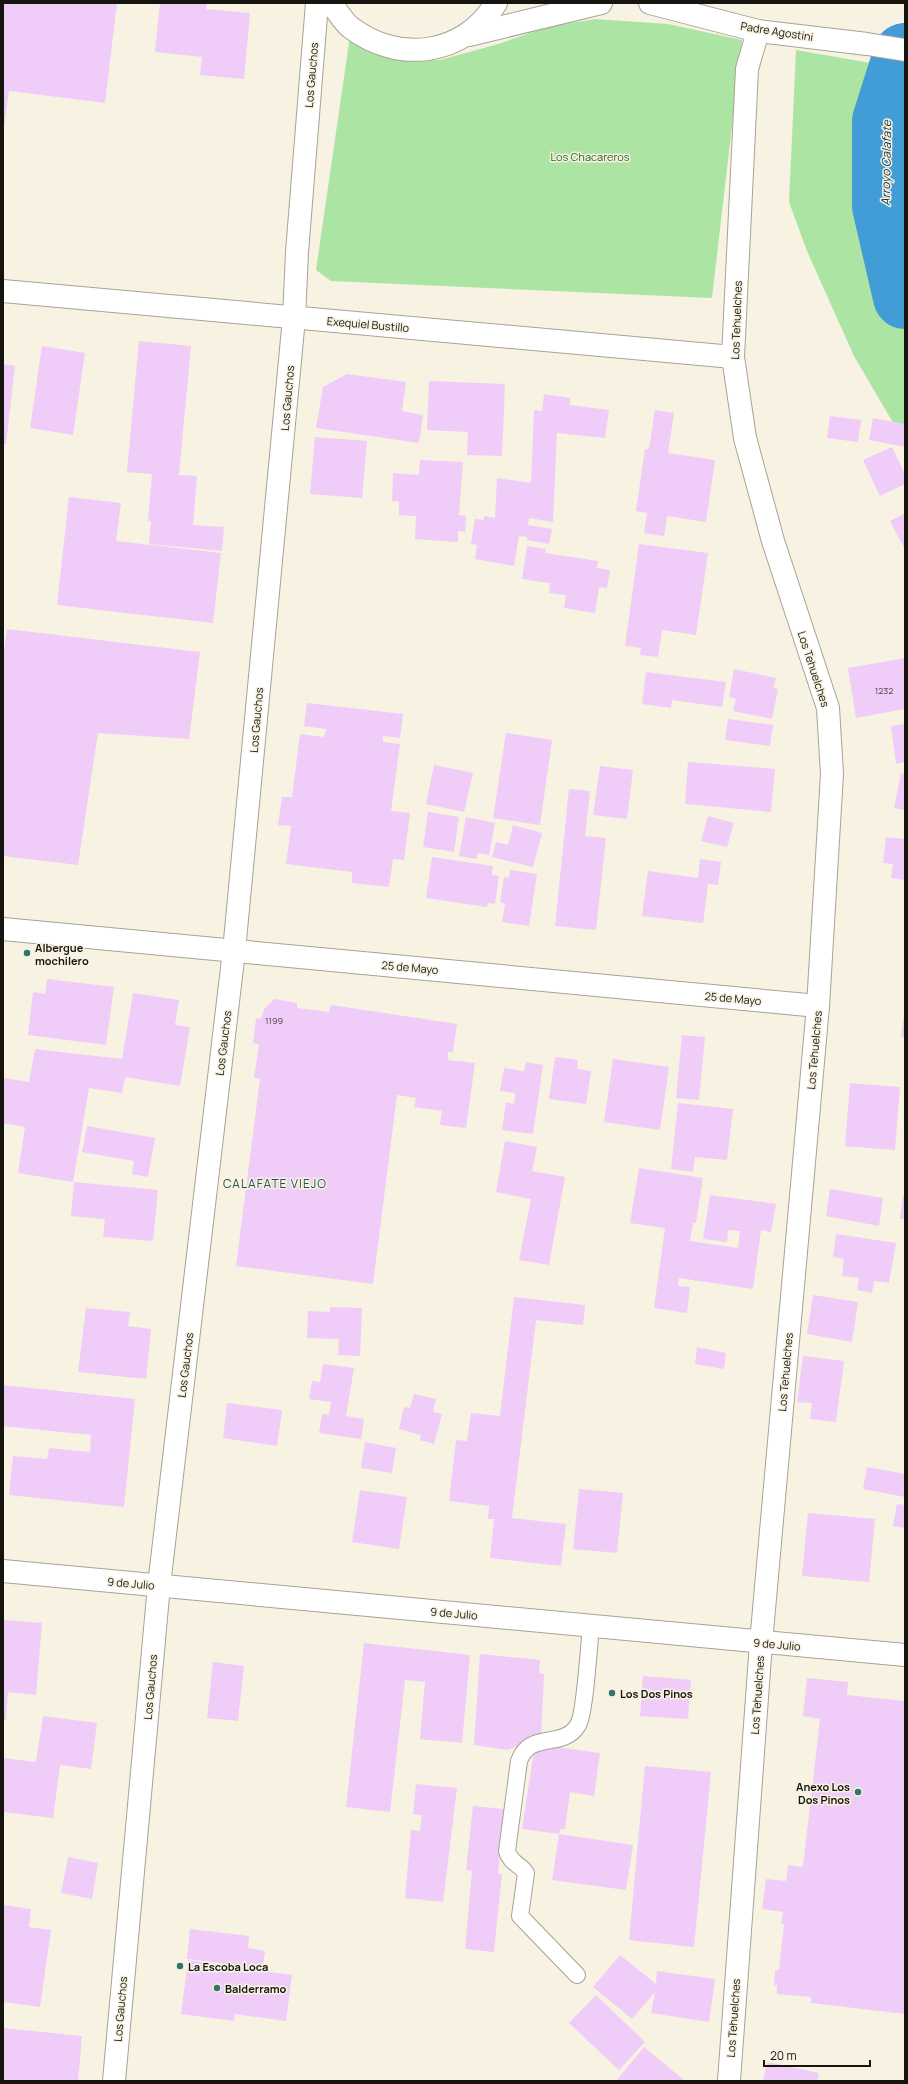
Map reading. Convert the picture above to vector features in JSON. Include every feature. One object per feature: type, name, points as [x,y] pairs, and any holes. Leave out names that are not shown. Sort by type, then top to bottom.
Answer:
[{"type":"street","name":"Los Gauchos","points":[[114,2081],[159,1585],[234,951],[294,318],[297,252],[317,3]]},
{"type":"street","points":[[331,3],[349,26],[376,43],[406,51],[437,48],[466,36],[601,3]]},
{"type":"street","points":[[466,36],[488,16],[496,3]]},
{"type":"street","name":"Padre Agostini","points":[[650,3],[758,31],[905,50]]},
{"type":"street","name":"Los Tehuelches","points":[[729,2081],[761,1642],[818,1006],[832,774],[828,708],[773,541],[747,446],[733,356],[747,69],[758,31]]},
{"type":"street","name":"Exequiel Bustillo","points":[[3,291],[733,356]]},
{"type":"street","name":"25 de Mayo","points":[[3,929],[818,1006]]},
{"type":"street","name":"9 de Julio","points":[[3,1571],[905,1655]]},
{"type":"lane","points":[[577,1975],[520,1916],[527,1878],[523,1869],[509,1857],[508,1851],[519,1761],[524,1751],[535,1743],[566,1737],[579,1724],[591,1626]]},
{"type":"green space","name":"Los Chacareros","points":[[595,19],[668,24],[742,40],[712,298],[331,281],[316,270],[350,36],[397,59],[440,60],[495,45],[551,26]]},
{"type":"green space","points":[[796,50],[905,69],[905,443],[854,356],[807,251],[789,202]]},
{"type":"building","points":[[3,3],[117,3],[105,103],[9,91],[3,133]]},
{"type":"building","points":[[160,3],[207,3],[206,9],[250,13],[244,79],[200,75],[202,57],[155,52]]},
{"type":"building","points":[[139,341],[191,346],[179,475],[197,476],[193,525],[224,527],[222,551],[149,544],[151,521],[148,521],[152,474],[127,472]]},
{"type":"building","points":[[42,346],[85,353],[73,435],[30,428]]},
{"type":"building","points":[[3,364],[15,366],[6,444],[3,444]]},
{"type":"building","points":[[347,374],[406,382],[402,411],[423,415],[419,443],[316,428],[323,387]]},
{"type":"building","points":[[429,381],[505,384],[502,456],[467,455],[468,432],[427,430]]},
{"type":"building","points":[[544,394],[570,398],[570,405],[609,410],[605,438],[557,433],[553,522],[529,518],[528,525],[552,529],[549,544],[527,540],[527,537],[519,536],[514,566],[475,559],[477,545],[471,544],[475,519],[484,520],[484,516],[495,518],[497,478],[531,483],[534,410],[542,411]]},
{"type":"building","points":[[655,410],[674,413],[668,453],[715,460],[706,522],[667,516],[664,536],[644,533],[647,513],[636,511],[645,449],[649,449]]},
{"type":"building","points":[[830,416],[861,420],[858,442],[827,438]]},
{"type":"building","points":[[873,418],[905,424],[905,447],[869,440]]},
{"type":"building","points":[[315,437],[367,441],[362,498],[310,494]]},
{"type":"building","points":[[892,447],[905,474],[905,484],[880,496],[863,460]]},
{"type":"building","points":[[420,460],[463,462],[459,515],[466,516],[465,532],[458,531],[458,542],[415,539],[416,516],[399,515],[399,502],[392,501],[393,473],[419,475]]},
{"type":"building","points":[[69,497],[121,503],[116,541],[221,553],[213,623],[57,605]]},
{"type":"building","points":[[905,513],[905,550],[890,521]]},
{"type":"building","points":[[639,544],[708,553],[696,635],[662,630],[658,657],[640,655],[641,648],[625,646]]},
{"type":"building","points":[[527,546],[546,549],[545,553],[598,561],[597,568],[610,570],[607,588],[599,587],[595,613],[564,608],[566,595],[549,593],[550,583],[522,579]]},
{"type":"building","points":[[7,629],[200,652],[189,739],[98,733],[78,865],[3,856],[3,659]]},
{"type":"building","points":[[905,658],[905,709],[856,718],[848,668]]},
{"type":"building","points":[[734,669],[776,678],[773,688],[778,689],[772,719],[733,711],[736,699],[729,697]]},
{"type":"building","points":[[646,672],[726,682],[722,707],[672,700],[671,708],[642,704]]},
{"type":"building","points":[[307,703],[403,714],[400,738],[383,736],[383,742],[400,744],[391,811],[410,813],[404,860],[393,859],[389,887],[352,883],[352,872],[286,864],[291,826],[278,825],[282,797],[292,797],[300,734],[324,737],[326,729],[304,726]]},
{"type":"building","points":[[728,719],[773,725],[770,746],[725,740]]},
{"type":"building","points":[[905,724],[905,762],[896,764],[891,726]]},
{"type":"building","points":[[506,733],[552,740],[540,825],[493,818]]},
{"type":"building","points":[[688,762],[775,769],[771,812],[685,804]]},
{"type":"building","points":[[434,765],[473,773],[464,812],[426,804]]},
{"type":"building","points":[[600,766],[633,770],[627,819],[593,815]]},
{"type":"building","points":[[901,773],[905,774],[905,810],[894,808]]},
{"type":"building","points":[[569,789],[590,791],[585,836],[606,838],[596,930],[555,926]]},
{"type":"building","points":[[428,812],[459,817],[454,852],[423,847]]},
{"type":"building","points":[[708,816],[734,823],[727,847],[701,841]]},
{"type":"building","points":[[466,817],[495,823],[489,855],[478,853],[476,859],[459,856]]},
{"type":"building","points":[[513,825],[542,833],[533,867],[492,857],[496,842],[508,845]]},
{"type":"building","points":[[886,837],[905,839],[905,880],[891,878],[893,864],[883,863]]},
{"type":"building","points":[[432,857],[493,866],[492,875],[499,876],[495,904],[488,903],[487,907],[426,898]]},
{"type":"building","points":[[700,859],[721,862],[718,885],[708,884],[703,923],[642,916],[648,871],[698,878]]},
{"type":"building","points":[[510,870],[537,874],[529,926],[502,922],[505,904],[500,902],[504,877],[509,878]]},
{"type":"building","points":[[47,979],[114,987],[106,1045],[28,1035],[33,992],[45,994]]},
{"type":"building","points":[[133,993],[179,1000],[175,1025],[190,1027],[180,1086],[125,1077],[122,1093],[89,1088],[73,1182],[18,1173],[25,1127],[3,1123],[3,1078],[29,1082],[35,1049],[122,1059]]},
{"type":"building","points":[[274,999],[297,1003],[297,1008],[329,1012],[331,1005],[457,1024],[453,1052],[448,1052],[448,1060],[475,1063],[466,1128],[440,1125],[442,1111],[414,1107],[416,1098],[397,1095],[373,1284],[236,1266],[260,1079],[254,1078],[259,1044],[253,1043],[256,1018],[261,1019],[264,1009]]},
{"type":"building","points":[[904,1015],[905,1037],[901,1037]]},
{"type":"building","points":[[682,1035],[705,1037],[699,1100],[676,1098]]},
{"type":"building","points":[[555,1057],[578,1060],[577,1069],[591,1071],[586,1104],[549,1099]]},
{"type":"building","points":[[613,1059],[669,1067],[660,1130],[604,1122]]},
{"type":"building","points":[[526,1062],[543,1065],[533,1134],[502,1130],[506,1102],[514,1104],[515,1093],[500,1091],[504,1068],[524,1071]]},
{"type":"building","points":[[850,1083],[900,1087],[895,1150],[845,1146]]},
{"type":"building","points":[[678,1103],[733,1109],[727,1160],[695,1157],[693,1172],[671,1169]]},
{"type":"building","points":[[87,1126],[155,1138],[148,1177],[132,1174],[134,1161],[82,1152]]},
{"type":"building","points":[[505,1141],[537,1147],[532,1171],[565,1177],[549,1265],[519,1260],[531,1199],[496,1192]]},
{"type":"building","points":[[639,1168],[703,1178],[696,1223],[693,1223],[690,1241],[738,1248],[740,1231],[728,1230],[727,1242],[703,1239],[710,1195],[776,1204],[771,1232],[761,1230],[753,1289],[679,1278],[678,1286],[690,1287],[687,1313],[654,1308],[665,1228],[630,1223]]},
{"type":"building","points":[[74,1182],[158,1190],[153,1241],[103,1237],[105,1219],[71,1216]]},
{"type":"building","points":[[830,1189],[883,1198],[879,1226],[826,1216]]},
{"type":"building","points":[[903,1195],[905,1195],[905,1219],[900,1219]]},
{"type":"building","points":[[836,1234],[896,1243],[889,1283],[874,1281],[872,1293],[857,1290],[859,1278],[842,1276],[844,1259],[833,1257]]},
{"type":"building","points":[[813,1295],[858,1302],[852,1342],[807,1334]]},
{"type":"building","points":[[514,1297],[585,1305],[583,1325],[536,1320],[512,1518],[566,1524],[561,1566],[490,1558],[494,1519],[488,1519],[489,1506],[449,1501],[456,1440],[467,1441],[471,1413],[500,1416]]},
{"type":"building","points":[[330,1307],[362,1308],[360,1356],[338,1355],[339,1339],[307,1338],[308,1311],[330,1312]]},
{"type":"building","points":[[86,1308],[130,1312],[128,1326],[151,1329],[146,1379],[78,1372]]},
{"type":"building","points":[[697,1347],[726,1353],[724,1369],[695,1364]]},
{"type":"building","points":[[803,1356],[844,1361],[836,1422],[810,1419],[812,1403],[797,1402]]},
{"type":"building","points":[[323,1364],[354,1368],[346,1416],[364,1419],[361,1439],[319,1433],[322,1414],[329,1415],[331,1402],[309,1399],[312,1381],[320,1382]]},
{"type":"building","points":[[3,1385],[135,1399],[124,1507],[9,1495],[13,1456],[47,1459],[49,1448],[90,1452],[91,1435],[3,1426]]},
{"type":"building","points":[[414,1394],[436,1399],[433,1412],[442,1414],[434,1444],[420,1440],[421,1435],[399,1429],[404,1407],[410,1408]]},
{"type":"building","points":[[227,1403],[282,1410],[277,1446],[223,1438]]},
{"type":"building","points":[[365,1442],[396,1448],[392,1473],[361,1468]]},
{"type":"building","points":[[867,1467],[905,1474],[905,1497],[863,1489]]},
{"type":"building","points":[[579,1489],[623,1493],[617,1553],[573,1549]]},
{"type":"building","points":[[360,1490],[407,1497],[399,1549],[352,1542]]},
{"type":"building","points":[[897,1504],[905,1505],[905,1528],[893,1526]]},
{"type":"building","points":[[808,1513],[875,1519],[869,1582],[802,1576]]},
{"type":"building","points":[[3,1620],[42,1623],[36,1695],[8,1692],[6,1720],[3,1720]]},
{"type":"building","points":[[364,1643],[470,1655],[462,1743],[420,1739],[425,1682],[405,1680],[390,1812],[346,1807]]},
{"type":"building","points":[[480,1654],[540,1660],[539,1673],[544,1674],[541,1735],[508,1750],[474,1745]]},
{"type":"building","points":[[213,1662],[244,1666],[238,1721],[207,1718]]},
{"type":"building","points":[[643,1676],[691,1680],[688,1719],[640,1716]]},
{"type":"building","name":"Anexo Los Dos Pinos","points":[[807,1678],[848,1682],[847,1695],[905,1701],[905,2014],[811,2003],[811,1997],[777,1994],[777,1985],[774,1985],[775,1970],[779,1970],[784,1924],[781,1924],[783,1912],[762,1909],[766,1879],[786,1881],[788,1865],[803,1867],[820,1719],[803,1716]]},
{"type":"building","points":[[43,1716],[97,1723],[91,1769],[60,1765],[53,1818],[3,1812],[3,1758],[36,1762]]},
{"type":"building","points":[[535,1744],[600,1753],[594,1796],[570,1792],[565,1829],[560,1829],[559,1834],[522,1829]]},
{"type":"building","points":[[645,1766],[711,1772],[694,1947],[629,1940]]},
{"type":"building","points":[[416,1784],[457,1788],[443,1902],[405,1898],[411,1830],[420,1831],[422,1815],[413,1814]]},
{"type":"building","points":[[473,1806],[504,1809],[498,1874],[502,1874],[494,1952],[465,1949],[472,1871],[466,1870]]},
{"type":"building","points":[[559,1834],[633,1845],[626,1890],[552,1880]]},
{"type":"building","points":[[68,1857],[98,1863],[92,1899],[61,1893]]},
{"type":"building","points":[[3,1905],[31,1909],[29,1927],[51,1930],[40,2007],[3,2002]]},
{"type":"building","points":[[190,1929],[249,1936],[248,1948],[265,1951],[262,1971],[292,1975],[286,2021],[235,2014],[234,2021],[181,2014],[188,1960],[241,1968],[242,1966],[187,1959]]},
{"type":"building","points":[[620,1955],[656,1984],[657,1971],[715,1979],[709,2022],[651,2013],[655,1992],[632,2019],[593,1987]]},
{"type":"building","points":[[596,1995],[645,2042],[619,2070],[569,2023]]},
{"type":"building","points":[[3,2028],[82,2036],[78,2081],[3,2081]]},
{"type":"building","points":[[644,2047],[685,2081],[616,2081]]},
{"type":"building","points":[[767,2062],[819,2073],[817,2081],[763,2081]]},
{"type":"waterway","name":"Arroyo Calafate","points":[[905,55],[884,121],[884,206],[905,297]]},
{"type":"place","name":"Albergue mochilero","points":[[27,953]]},
{"type":"place","name":"Los Dos Pinos","points":[[612,1693]]},
{"type":"place","name":"Anexo Los Dos Pinos","points":[[858,1792]]},
{"type":"place","name":"La Escoba Loca","points":[[180,1966]]},
{"type":"place","name":"Balderramo","points":[[217,1988]]},
{"type":"district","name":"CALAFATE VIEJO","points":[[275,1183]]}]
